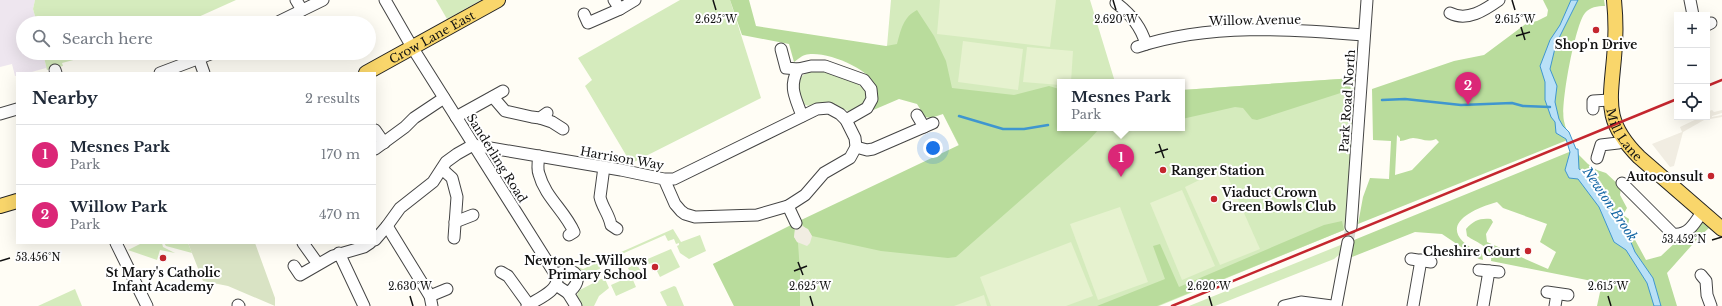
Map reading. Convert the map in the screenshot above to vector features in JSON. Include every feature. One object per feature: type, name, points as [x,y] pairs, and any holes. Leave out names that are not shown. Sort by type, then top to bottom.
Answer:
[{"type":"main road","name":"Crow Lane East","points":[[368,72],[498,0]]},
{"type":"main road","name":"Mill Lane","points":[[1614,0],[1616,32],[1610,100],[1612,114],[1619,133],[1624,141],[1639,157],[1722,229]]},
{"type":"main road","points":[[0,206],[16,201]]},
{"type":"street","points":[[296,0],[302,10]]},
{"type":"street","points":[[290,16],[323,0]]},
{"type":"street","name":"Sanderling Road","points":[[385,0],[412,47],[456,116],[556,281]]},
{"type":"street","points":[[584,14],[588,22],[617,4],[635,0]]},
{"type":"street","name":"Park Road North","points":[[1351,227],[1354,204],[1367,0]]},
{"type":"street","points":[[1454,25],[1463,18],[1487,9],[1499,0]]},
{"type":"street","points":[[1690,0],[1693,12]]},
{"type":"street","name":"Willow Avenue","points":[[1115,4],[1123,8],[1139,26],[1142,46],[1189,35],[1230,31],[1276,30],[1364,36]]},
{"type":"street","points":[[1450,13],[1463,18]]},
{"type":"street","points":[[664,179],[675,204],[685,214],[695,217],[757,215],[788,206],[805,195],[824,173],[850,158],[856,148],[855,138],[846,120],[867,108],[872,99],[871,89],[864,80],[825,66],[811,66],[798,69],[786,68],[781,48]]},
{"type":"street","points":[[163,72],[196,60]]},
{"type":"street","points":[[199,60],[204,72]]},
{"type":"street","points":[[798,69],[793,79],[792,89],[802,116]]},
{"type":"street","points":[[456,116],[503,91]]},
{"type":"street","points":[[493,97],[505,111],[532,117],[543,115],[563,129]]},
{"type":"street","points":[[376,134],[379,146],[405,127],[414,118],[444,98]]},
{"type":"street","points":[[1593,101],[1610,100]]},
{"type":"street","name":"Harrison Way","points":[[473,146],[604,167],[664,179],[674,179],[817,109],[829,108],[840,114],[846,120]]},
{"type":"street","points":[[0,114],[16,109]]},
{"type":"street","points":[[856,148],[867,150],[873,149],[928,125],[917,115]]},
{"type":"street","points":[[1597,158],[1602,141],[1618,143],[1624,141]]},
{"type":"street","points":[[376,237],[387,226],[400,208],[433,182],[446,162],[457,154],[473,146]]},
{"type":"street","points":[[538,156],[538,173],[544,190],[571,224],[575,233]]},
{"type":"street","points":[[604,167],[600,197],[609,215],[612,227]]},
{"type":"street","points":[[442,169],[452,178],[457,197],[454,238]]},
{"type":"street","points":[[1624,189],[1673,234],[1680,234],[1687,231],[1702,212]]},
{"type":"street","points":[[788,206],[796,223]]},
{"type":"street","points":[[456,222],[473,215]]},
{"type":"street","points":[[387,226],[431,301],[447,289]]},
{"type":"street","points":[[1336,306],[1348,242]]},
{"type":"street","points":[[116,244],[147,306]]},
{"type":"street","points":[[304,244],[318,264]]},
{"type":"street","points":[[294,266],[300,275],[339,253],[358,249],[366,244]]},
{"type":"street","points":[[339,253],[368,305]]},
{"type":"street","points":[[1413,306],[1421,260]]},
{"type":"street","points":[[501,271],[508,276],[528,306],[568,271],[576,275],[578,279],[577,285],[568,293]]},
{"type":"street","points":[[1483,306],[1489,271]]},
{"type":"street","points":[[1707,278],[1707,295],[1711,306]]},
{"type":"street","points":[[556,281],[568,293],[576,306]]},
{"type":"street","points":[[1555,306],[1557,294]]},
{"type":"street","points":[[1284,306],[1301,302],[1332,306]]},
{"type":"shaded area","points":[[0,0],[35,0],[33,9],[35,16],[16,16],[16,60],[45,60],[47,70],[46,68],[32,72],[16,72],[15,76],[12,64],[0,67]]},
{"type":"shaded area","points":[[1712,110],[1714,112],[1722,110],[1722,113],[1712,117],[1722,115],[1722,117],[1710,119],[1710,111]]},
{"type":"shaded area","points":[[1695,120],[1704,120],[1683,132],[1674,166],[1670,167],[1652,144],[1682,132],[1680,127]]},
{"type":"shaded area","points":[[799,221],[802,226],[808,229],[812,236],[810,243],[807,246],[797,242],[794,237],[795,229],[793,224]]},
{"type":"green space","points":[[35,0],[236,0],[201,16],[35,16],[33,9]]},
{"type":"green space","points":[[436,0],[481,0],[447,19]]},
{"type":"green space","points":[[680,0],[730,0],[761,98],[626,166],[626,155],[585,86],[592,80],[578,58]]},
{"type":"green space","points":[[730,0],[749,0],[756,26],[886,46],[897,44],[901,29],[906,20],[917,10],[934,36],[946,61],[952,88],[1014,95],[1049,86],[1057,88],[1057,131],[1097,131],[1089,140],[956,257],[948,258],[881,251],[812,236],[799,221],[959,145],[943,114],[931,118],[925,117],[917,104],[899,99],[871,111],[877,95],[874,82],[858,68],[847,62],[823,55],[813,54],[801,57],[794,62],[789,44],[742,35]]},
{"type":"green space","points":[[891,0],[1090,0],[1114,79],[1057,79],[1057,131],[1185,131],[1185,90],[1354,78],[1349,221],[1344,230],[1159,306],[734,306],[713,264],[959,146],[943,114],[887,46]]},
{"type":"green space","points":[[940,0],[1056,0],[1050,47],[937,34]]},
{"type":"green space","points":[[1543,0],[1604,0],[1605,6],[1594,7],[1585,13],[1581,20],[1573,48],[1566,83],[1563,113],[1564,123],[1570,139],[1358,224],[1363,197],[1370,178],[1389,179],[1391,141],[1373,140],[1372,89],[1454,61],[1484,55],[1527,23],[1537,21],[1547,16],[1548,10]],"holes":[[[1397,135],[1400,138],[1400,141],[1416,138],[1427,140],[1436,139],[1439,142],[1412,170],[1395,175]]]},
{"type":"green space","points":[[963,41],[1023,49],[1018,90],[958,82]]},
{"type":"green space","points":[[1027,47],[1073,51],[1071,79],[1057,79],[1057,85],[1023,82]]},
{"type":"green space","points":[[45,60],[73,60],[62,63],[63,66],[47,70]]},
{"type":"green space","points":[[815,70],[851,80],[863,88],[867,93],[867,103],[853,111],[844,110],[830,102],[823,102],[811,106],[805,105],[798,88],[799,80],[802,76]]},
{"type":"green space","points":[[1354,78],[1353,89],[1257,120],[1252,119],[1243,108],[1235,107],[1185,118],[1185,90]]},
{"type":"green space","points":[[1574,150],[1588,164],[1597,170],[1606,173],[1621,187],[1620,195],[1627,208],[1623,215],[1629,219],[1628,227],[1646,260],[1661,256],[1699,220],[1709,228],[1667,273],[1677,306],[1597,306],[1602,283],[1491,261],[1490,252],[1480,243],[1467,236],[1466,229],[1480,219],[1491,219],[1493,222],[1486,234],[1487,242],[1548,269],[1556,252],[1540,242],[1547,224],[1503,208],[1497,202],[1473,211],[1464,217],[1459,223],[1457,230],[1460,238],[1468,246],[1482,254],[1483,260],[1479,259],[1442,234],[1415,232],[1352,257],[1354,240]]},
{"type":"green space","points":[[1224,168],[1260,249],[1220,265],[1185,187]]},
{"type":"green space","points":[[1182,190],[1215,266],[1182,280],[1150,203]]},
{"type":"green space","points":[[1120,207],[1148,282],[1098,300],[1070,224]]},
{"type":"green space","points":[[1342,221],[1344,230],[1157,306],[1097,306],[1165,279],[1153,246],[1160,244],[1179,287],[1324,225]]},
{"type":"green space","points":[[793,224],[795,229],[794,237],[798,243],[800,306],[734,306],[713,264]]},
{"type":"green space","points":[[673,229],[681,242],[700,235],[706,251],[689,259],[680,253],[677,246],[679,243],[676,244],[674,239],[668,241],[665,235],[599,264],[600,269],[594,271],[585,272],[573,265],[583,269]]},
{"type":"green space","points":[[1071,242],[1093,296],[1066,306],[991,306],[980,277]]},
{"type":"green space","points":[[140,244],[162,244],[163,247],[175,253],[160,250],[157,260],[128,250]]},
{"type":"green space","points":[[165,244],[188,244],[192,253],[166,246]]},
{"type":"green space","points":[[188,244],[255,244],[275,298],[275,306],[228,286],[203,281]]},
{"type":"green space","points":[[1343,244],[1340,254],[1334,259],[1215,306],[1189,306]]},
{"type":"green space","points":[[671,249],[680,267],[660,277],[653,263],[643,265],[643,261]]},
{"type":"green space","points":[[636,264],[641,271],[640,275],[633,279],[628,268]]},
{"type":"green space","points":[[629,277],[630,281],[633,280],[636,287],[616,296],[611,285]]},
{"type":"green space","points":[[601,279],[605,279],[609,288],[599,296],[594,306],[582,306],[577,296],[578,291]]},
{"type":"green space","points":[[674,286],[676,287],[684,306],[667,306],[660,292]]},
{"type":"green space","points":[[75,289],[82,306],[38,306]]},
{"type":"green space","points":[[984,295],[987,306],[954,306]]},
{"type":"water","name":"Newton Brook","points":[[1571,0],[1578,0],[1556,44],[1550,69],[1557,86],[1555,102],[1559,119],[1569,132],[1576,149],[1578,149],[1579,169],[1597,182],[1611,204],[1612,209],[1625,228],[1635,252],[1653,278],[1661,306],[1654,306],[1647,283],[1626,250],[1614,242],[1599,207],[1578,179],[1569,178],[1565,170],[1570,152],[1566,139],[1556,133],[1555,122],[1551,117],[1545,100],[1545,82],[1540,66],[1550,40],[1560,25]]},
{"type":"waterway","points":[[1382,100],[1405,99],[1461,105],[1512,103],[1523,106],[1550,107]]},
{"type":"waterway","points":[[959,116],[1003,129],[1024,129],[1048,125]]},
{"type":"tunnel","points":[[1348,242],[1351,227]]},
{"type":"railway","points":[[1710,85],[1722,80]]},
{"type":"railway","points":[[1172,306],[1674,100]]},
{"type":"place","name":"Shop'n Drive","points":[[1596,30]]},
{"type":"place","name":"Willow Park","points":[[1468,105]]},
{"type":"place","name":"Ranger Station","points":[[1163,170]]},
{"type":"place","name":"Autoconsult","points":[[1711,176]]},
{"type":"place","name":"Mesnes Park","points":[[1121,177]]},
{"type":"place","name":"Viaduct Crown Green Bowls Club","points":[[1214,199]]},
{"type":"place","name":"Cheshire Court","points":[[1528,251]]},
{"type":"place","name":"St Mary's Catholic Infant Academy","points":[[163,258]]},
{"type":"place","name":"Newton-le-Willows Primary School","points":[[655,267]]}]
